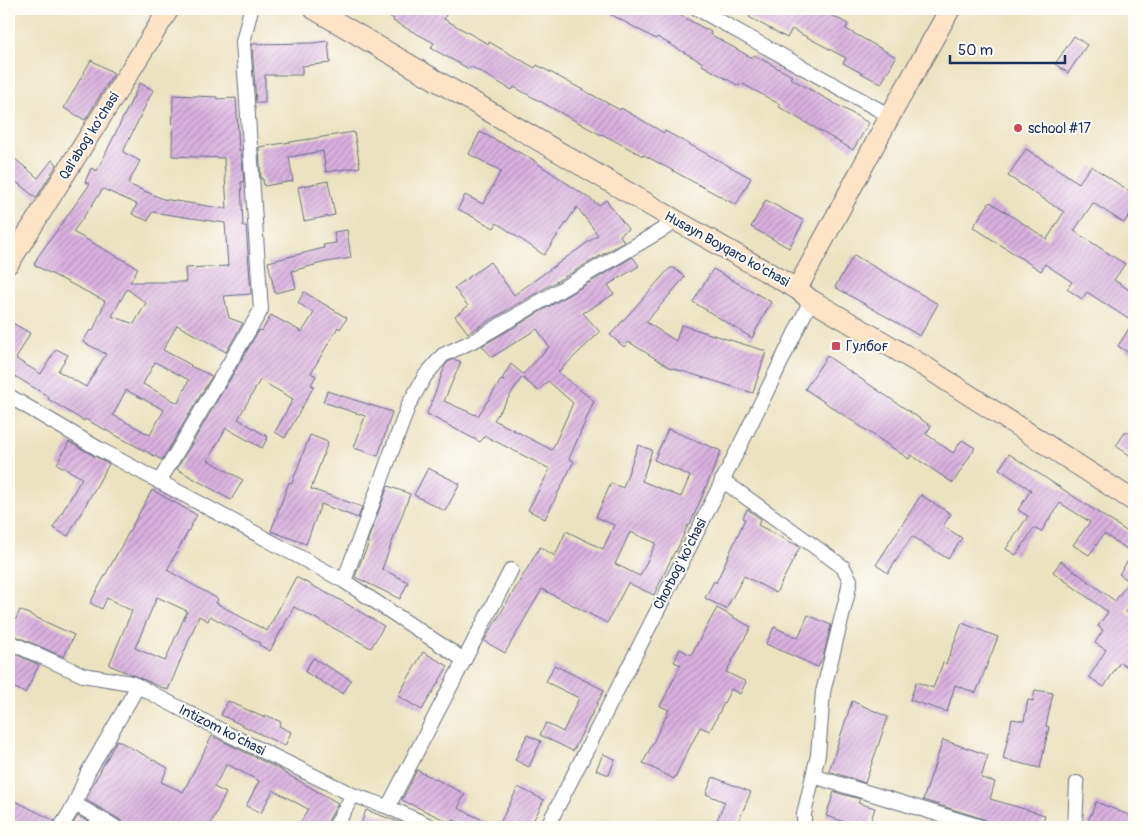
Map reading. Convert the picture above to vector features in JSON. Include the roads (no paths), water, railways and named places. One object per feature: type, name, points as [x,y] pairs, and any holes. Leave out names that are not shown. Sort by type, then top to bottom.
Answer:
[{"type":"main road","name":"Qal'abog' ko'chasi","points":[[9,263],[169,9]]},
{"type":"main road","name":"Husayn Boyqaro ko'chasi","points":[[314,9],[804,294],[924,366],[1134,501]]},
{"type":"main road","points":[[804,294],[890,116],[950,9]]},
{"type":"street","points":[[159,482],[261,310],[243,42],[251,9]]},
{"type":"street","points":[[698,9],[890,116]]},
{"type":"street","points":[[344,581],[409,404],[425,376],[443,355],[477,340],[677,221]]},
{"type":"street","name":"Сhorbog' ko'chasi","points":[[547,827],[722,480],[804,294]]},
{"type":"street","points":[[9,396],[99,449],[344,581],[464,660]]},
{"type":"street","points":[[722,480],[843,567],[850,580],[823,692],[818,755],[804,814],[804,827]]},
{"type":"street","points":[[388,807],[512,570]]},
{"type":"street","name":"Intizom ko'chasi","points":[[9,642],[83,675],[138,686],[228,734],[353,794],[432,827]]},
{"type":"street","points":[[62,827],[75,804],[88,772],[138,686]]},
{"type":"street","points":[[813,776],[981,827]]},
{"type":"street","points":[[1075,827],[1077,784]]},
{"type":"street","points":[[335,827],[353,794]]},
{"type":"street","points":[[75,804],[115,827]]},
{"type":"place","name":"school #17","points":[[1018,128]]},
{"type":"place","name":"Гулбоғ","points":[[836,346]]}]
